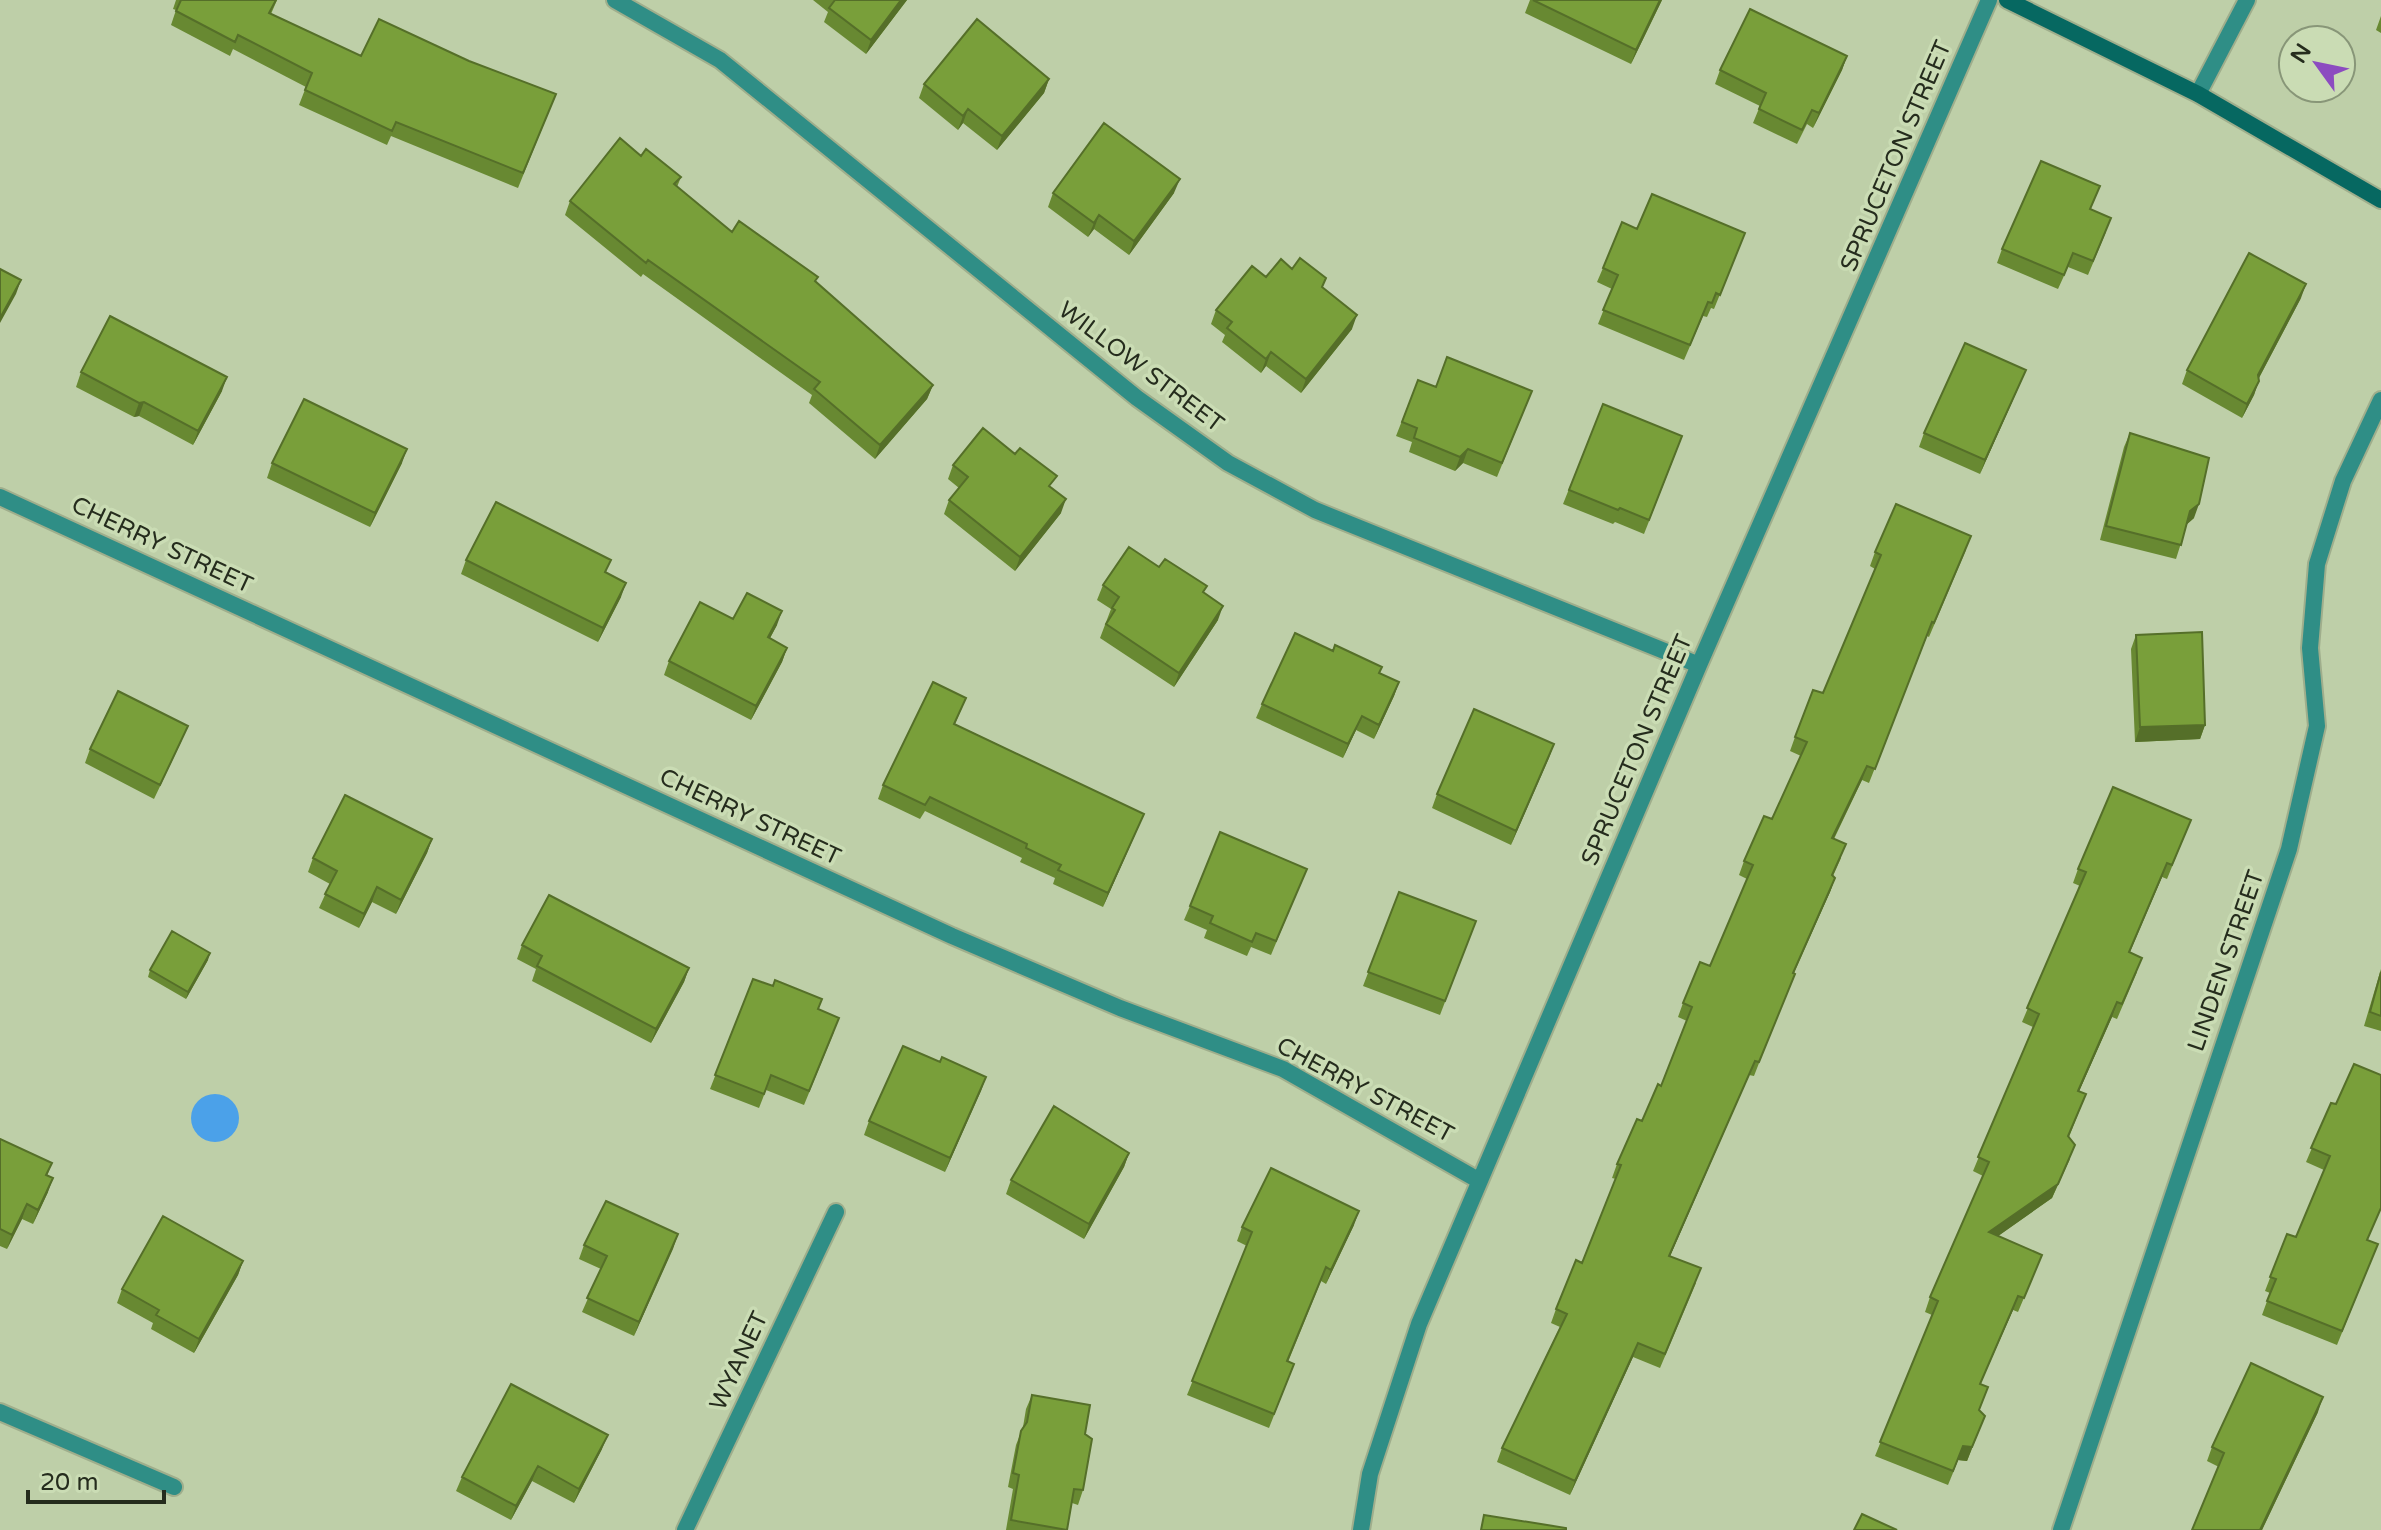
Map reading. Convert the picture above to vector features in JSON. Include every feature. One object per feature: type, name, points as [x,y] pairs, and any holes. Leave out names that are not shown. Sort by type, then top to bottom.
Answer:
[{"type":"street","name":"WILLOW STREET","points":[[615,0],[720,60],[1137,398],[1228,463],[1315,510],[1699,665]]},
{"type":"street","name":"SPRUCETON STREET","points":[[1361,1530],[1370,1474],[1419,1324],[1478,1180],[1989,0]]},
{"type":"street","points":[[2007,0],[2198,94],[2381,200]]},
{"type":"street","points":[[2198,94],[2247,0]]},
{"type":"street","name":"LINDEN STREET","points":[[2061,1530],[2289,849],[2317,726],[2310,648],[2317,564],[2343,481],[2381,400]]},
{"type":"street","name":"CHERRY STREET","points":[[0,497],[952,936],[1120,1008],[1283,1069],[1478,1180]]},
{"type":"street","name":"WYANET","points":[[685,1530],[836,1212]]},
{"type":"street","points":[[0,1412],[174,1487]]},
{"type":"water","points":[[215,1094],[232,1101],[239,1118],[232,1135],[215,1142],[198,1135],[191,1118],[198,1101]]},
{"type":"building","points":[[181,0],[276,0],[269,13],[361,56],[379,19],[469,61],[556,94],[523,173],[396,122],[392,131],[305,90],[312,73],[238,35],[235,42],[176,11]]},
{"type":"building","points":[[835,0],[901,0],[871,40],[829,8]]},
{"type":"building","points":[[1533,0],[1660,0],[1636,50]]},
{"type":"building","points":[[1750,9],[1847,56],[1819,113],[1812,110],[1802,130],[1759,109],[1766,93],[1720,70]]},
{"type":"building","points":[[977,19],[1049,79],[1002,136],[968,109],[963,116],[924,84]]},
{"type":"building","points":[[1104,123],[1180,179],[1134,241],[1099,215],[1094,223],[1053,193]]},
{"type":"building","points":[[620,138],[641,156],[646,149],[681,177],[674,184],[732,232],[739,221],[818,277],[815,281],[933,385],[880,445],[814,389],[820,382],[648,260],[646,263],[570,201]]},
{"type":"building","points":[[2041,161],[2100,186],[2090,209],[2111,218],[2093,261],[2073,253],[2064,275],[2002,249]]},
{"type":"building","points":[[1652,194],[1745,233],[1720,295],[1716,293],[1712,303],[1708,302],[1690,345],[1603,310],[1618,275],[1603,268],[1622,222],[1637,229]]},
{"type":"building","points":[[2249,253],[2306,284],[2258,375],[2259,381],[2247,404],[2187,370]]},
{"type":"building","points":[[1300,258],[1326,278],[1322,287],[1357,315],[1306,379],[1271,352],[1266,359],[1227,328],[1232,322],[1216,310],[1252,266],[1266,277],[1281,259],[1292,269]]},
{"type":"building","points":[[0,269],[21,280],[0,318]]},
{"type":"building","points":[[110,316],[227,377],[198,431],[81,372]]},
{"type":"building","points":[[1965,343],[2026,370],[1985,460],[1924,433]]},
{"type":"building","points":[[1447,357],[1532,391],[1502,463],[1468,449],[1460,457],[1414,438],[1417,428],[1402,422],[1418,380],[1436,387]]},
{"type":"building","points":[[304,399],[407,449],[375,513],[272,463]]},
{"type":"building","points":[[1603,404],[1682,436],[1649,520],[1569,490]]},
{"type":"building","points":[[983,428],[1015,454],[1020,448],[1057,476],[1049,486],[1066,499],[1020,557],[949,500],[968,477],[953,465]]},
{"type":"building","points":[[2130,433],[2209,458],[2199,504],[2190,511],[2181,545],[2106,526]]},
{"type":"building","points":[[496,502],[611,560],[605,572],[626,583],[603,628],[466,560]]},
{"type":"building","points":[[1896,504],[1971,536],[1932,622],[1875,769],[1867,766],[1832,838],[1846,844],[1832,875],[1835,878],[1793,973],[1759,1062],[1755,1061],[1669,1256],[1701,1268],[1665,1354],[1638,1343],[1575,1481],[1502,1448],[1567,1314],[1556,1309],[1576,1260],[1582,1263],[1621,1165],[1617,1164],[1637,1119],[1642,1121],[1658,1084],[1661,1086],[1692,1007],[1683,1003],[1700,962],[1710,966],[1753,865],[1744,861],[1764,816],[1772,819],[1807,742],[1795,737],[1813,690],[1823,693],[1881,555],[1875,552]]},
{"type":"building","points":[[1129,547],[1159,567],[1165,559],[1207,586],[1203,592],[1223,606],[1179,673],[1106,624],[1119,597],[1103,585]]},
{"type":"building","points":[[747,593],[782,611],[768,637],[787,648],[756,706],[669,661],[700,602],[733,619]]},
{"type":"building","points":[[2202,632],[2205,725],[2140,727],[2136,635]]},
{"type":"building","points":[[1295,633],[1333,651],[1335,645],[1382,667],[1379,673],[1399,682],[1379,725],[1362,716],[1348,744],[1262,704]]},
{"type":"building","points":[[933,682],[966,698],[954,724],[1144,814],[1108,893],[1058,870],[1061,865],[1026,848],[1027,844],[930,797],[925,805],[883,785]]},
{"type":"building","points":[[118,691],[188,726],[160,785],[90,749]]},
{"type":"building","points":[[1474,709],[1554,744],[1516,831],[1437,794]]},
{"type":"building","points":[[2113,787],[2191,820],[2172,865],[2167,863],[2129,952],[2142,958],[2122,1004],[2117,1002],[2078,1091],[2086,1094],[2068,1136],[2075,1145],[2058,1184],[1989,1232],[2042,1255],[2024,1298],[2018,1296],[1980,1384],[1988,1387],[1979,1410],[1985,1416],[1972,1447],[1963,1446],[1953,1471],[1880,1442],[1938,1301],[1930,1297],[1989,1162],[1978,1157],[2039,1014],[2027,1008],[2086,872],[2078,869]]},
{"type":"building","points":[[345,795],[432,839],[401,900],[377,887],[364,914],[325,894],[337,871],[313,858]]},
{"type":"building","points":[[1220,832],[1307,869],[1276,941],[1256,933],[1252,942],[1210,923],[1213,916],[1190,906]]},
{"type":"building","points":[[1399,892],[1476,921],[1445,1001],[1368,972]]},
{"type":"building","points":[[549,895],[689,968],[656,1029],[537,966],[542,956],[522,945]]},
{"type":"building","points":[[172,931],[210,953],[188,992],[150,970]]},
{"type":"building","points":[[2381,972],[2381,1016],[2370,1012]]},
{"type":"building","points":[[753,979],[773,986],[775,980],[822,999],[818,1009],[839,1018],[809,1091],[771,1075],[764,1094],[715,1075]]},
{"type":"building","points":[[903,1046],[940,1062],[942,1057],[986,1077],[950,1158],[869,1121]]},
{"type":"building","points":[[2354,1064],[2381,1075],[2381,1208],[2367,1240],[2378,1244],[2342,1331],[2267,1301],[2276,1279],[2270,1277],[2287,1234],[2296,1237],[2330,1156],[2311,1148],[2331,1103],[2336,1104]]},
{"type":"building","points":[[1054,1106],[1129,1153],[1089,1224],[1011,1180]]},
{"type":"building","points":[[0,1139],[52,1163],[46,1175],[53,1178],[38,1210],[27,1204],[12,1235],[0,1229]]},
{"type":"building","points":[[1271,1168],[1359,1211],[1331,1270],[1326,1267],[1287,1361],[1294,1364],[1274,1414],[1192,1381],[1252,1232],[1242,1227]]},
{"type":"building","points":[[606,1201],[678,1234],[639,1322],[587,1298],[607,1256],[584,1245]]},
{"type":"building","points":[[163,1216],[243,1261],[199,1339],[156,1315],[159,1310],[122,1289]]},
{"type":"building","points":[[2251,1363],[2323,1397],[2260,1530],[2192,1530],[2224,1453],[2212,1447]]},
{"type":"building","points":[[511,1384],[608,1435],[579,1489],[538,1466],[516,1506],[462,1477]]},
{"type":"building","points":[[1032,1395],[1090,1405],[1085,1434],[1092,1439],[1083,1490],[1074,1489],[1067,1530],[1011,1520],[1019,1475],[1013,1473]]},
{"type":"building","points":[[1862,1514],[1897,1530],[1854,1530]]},
{"type":"building","points":[[1484,1515],[1566,1528],[1566,1530],[1481,1530]]}]
